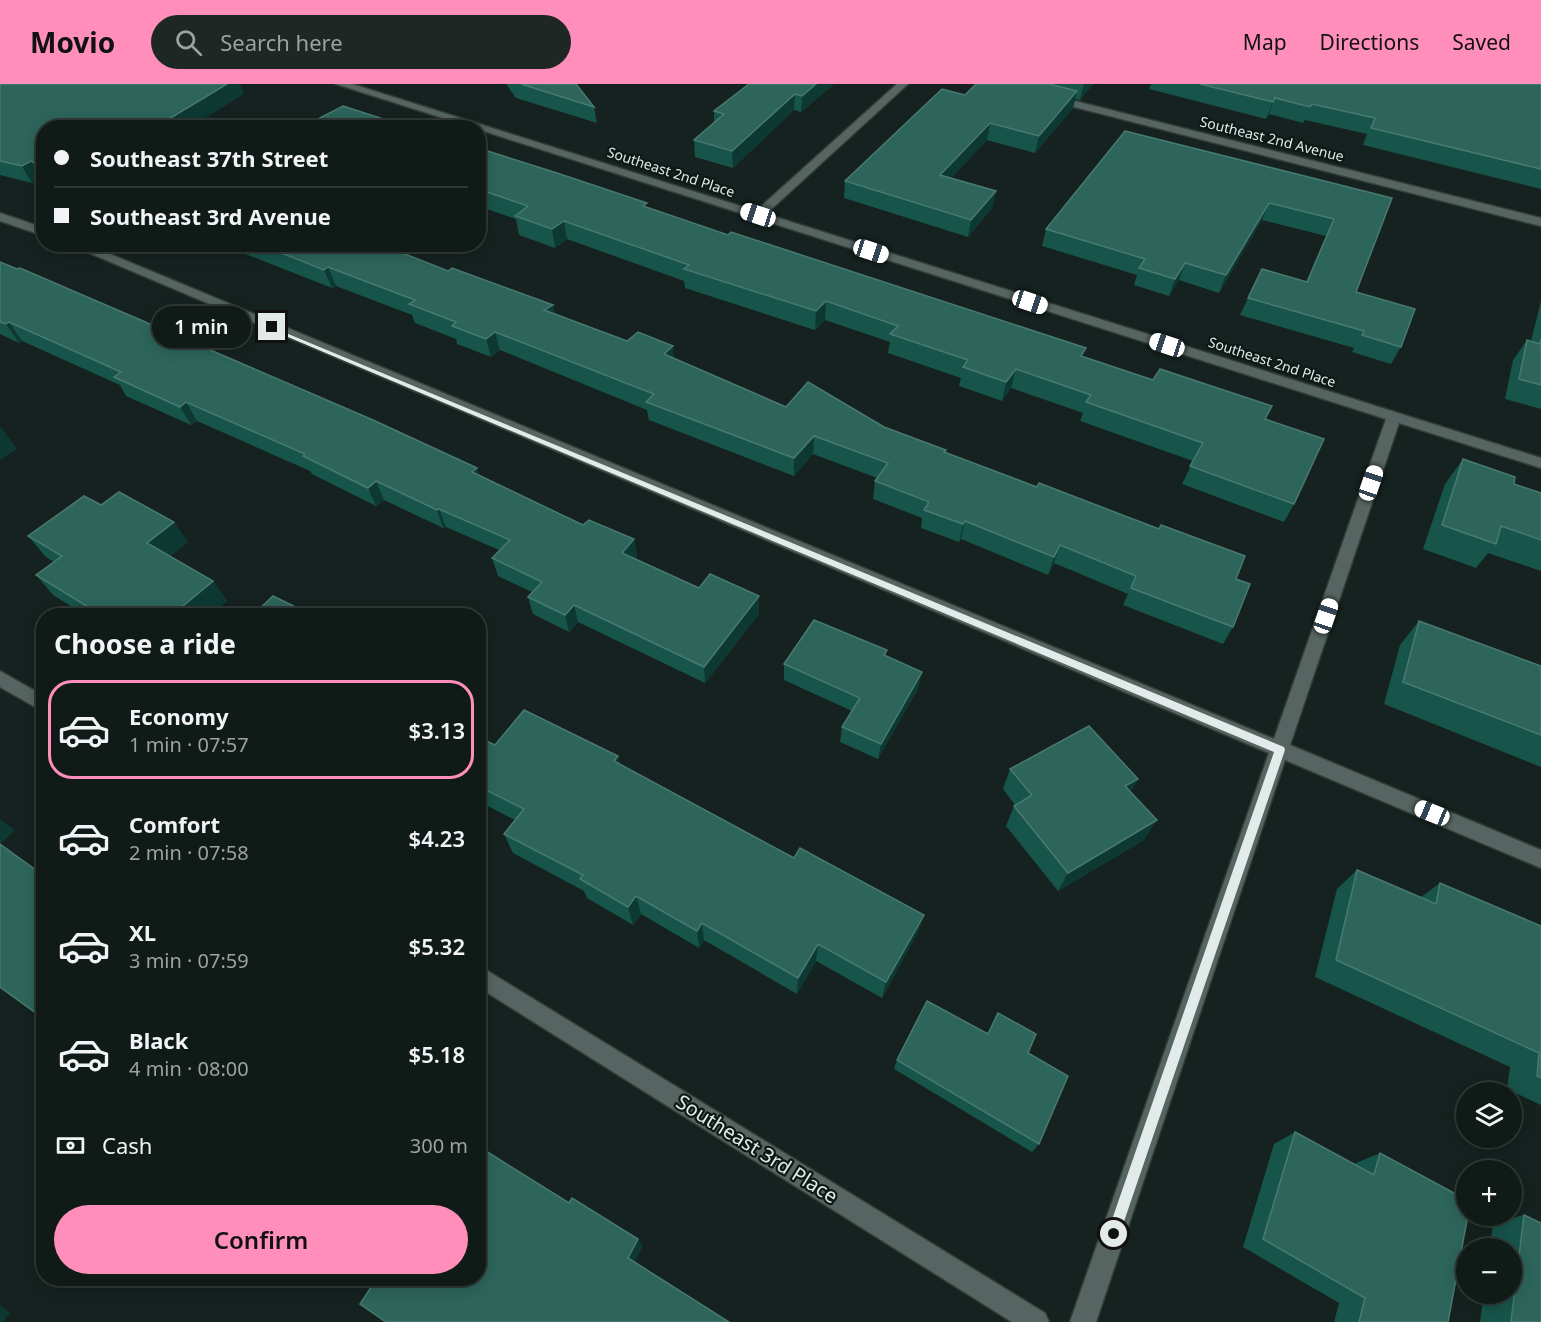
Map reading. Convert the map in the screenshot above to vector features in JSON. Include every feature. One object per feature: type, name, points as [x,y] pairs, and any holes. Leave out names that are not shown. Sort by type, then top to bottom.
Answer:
[{"type":"street","name":"Southeast 2nd Place","points":[[341,84],[385,93],[468,120]]},
{"type":"street","points":[[758,215],[903,84]]},
{"type":"street","name":"Southeast 2nd Avenue","points":[[1041,96],[1541,222]]},
{"type":"street","name":"Southeast 2nd Place","points":[[486,126],[758,215],[1541,463]]},
{"type":"street","points":[[0,217],[36,229]]},
{"type":"street","points":[[93,252],[1541,859]]},
{"type":"street","points":[[1083,1322],[1394,417]]},
{"type":"street","points":[[0,678],[36,700]]},
{"type":"street","name":"Southeast 3rd Place","points":[[486,980],[1036,1322]]},
{"type":"building","points":[[0,84],[227,84],[167,120],[36,120],[36,163],[31,161],[22,166],[0,161]]},
{"type":"building","points":[[521,84],[576,84],[594,107]]},
{"type":"building","points":[[749,84],[816,84],[802,96],[795,94],[732,151],[694,140],[724,114],[714,111]]},
{"type":"building","points":[[976,84],[1049,84],[1077,91],[1039,136],[990,123],[940,175],[996,191],[971,220],[845,181],[942,89],[965,95]]},
{"type":"building","points":[[1200,84],[1541,84],[1541,169],[1371,128],[1375,118],[1312,104],[1310,107],[1275,98],[1273,102]]},
{"type":"building","points":[[343,106],[386,120],[316,120]]},
{"type":"building","points":[[1125,131],[1392,198],[1356,292],[1415,309],[1401,347],[1362,335],[1364,331],[1248,298],[1262,269],[1307,282],[1334,219],[1269,203],[1226,275],[1185,263],[1175,279],[1139,268],[1145,259],[1046,229]]},
{"type":"building","points":[[486,151],[647,203],[643,206],[728,235],[731,232],[1086,348],[1081,356],[1153,380],[1160,369],[1272,406],[1265,419],[1324,439],[1294,504],[1190,466],[1203,443],[1086,402],[1091,395],[1016,369],[1006,382],[963,367],[968,360],[890,334],[898,326],[826,301],[816,311],[684,269],[689,265],[564,221],[552,229],[515,216],[528,206],[486,192]]},
{"type":"building","points":[[279,252],[400,252],[448,271],[452,268],[553,305],[544,310],[627,341],[638,332],[673,346],[664,354],[786,407],[808,382],[884,427],[946,450],[944,452],[1037,487],[1039,483],[1159,529],[1161,525],[1245,556],[1236,579],[1250,584],[1233,627],[1131,588],[1136,576],[1060,545],[1054,557],[965,521],[963,524],[924,510],[929,502],[875,481],[888,463],[814,436],[794,458],[646,402],[654,394],[495,332],[486,339],[452,326],[456,322],[409,304],[415,300],[328,267],[324,270]]},
{"type":"building","points":[[0,262],[17,269],[20,268],[373,420],[477,468],[472,472],[583,525],[589,520],[634,539],[622,553],[699,588],[710,574],[759,596],[704,667],[574,605],[565,615],[528,597],[542,582],[492,558],[510,540],[437,510],[376,481],[368,488],[303,456],[305,454],[186,402],[180,407],[114,377],[121,372],[9,322],[6,324],[0,322]]},
{"type":"building","points":[[1541,339],[1541,385],[1519,379],[1527,340],[1540,344]]},
{"type":"building","points":[[1463,459],[1515,477],[1514,484],[1541,493],[1541,540],[1501,526],[1496,544],[1442,525]]},
{"type":"building","points":[[119,492],[174,522],[147,543],[213,581],[180,608],[90,608],[36,575],[62,556],[28,536],[84,496],[101,505]]},
{"type":"building","points":[[273,596],[298,608],[260,608]]},
{"type":"building","points":[[814,620],[887,650],[884,655],[922,672],[881,744],[842,727],[860,698],[784,664]]},
{"type":"building","points":[[1419,621],[1541,666],[1541,735],[1403,682]]},
{"type":"building","points":[[524,710],[618,756],[614,761],[794,858],[800,848],[924,915],[886,982],[818,944],[798,978],[702,923],[697,931],[636,896],[628,907],[580,879],[583,875],[504,834],[524,809],[486,790],[486,741],[495,745]]},
{"type":"building","points":[[1089,726],[1138,779],[1125,786],[1157,820],[1068,873],[1014,806],[1032,795],[1010,769]]},
{"type":"building","points":[[0,844],[36,870],[36,1013],[0,987]]},
{"type":"building","points":[[1357,870],[1436,904],[1440,883],[1541,926],[1541,1078],[1537,1076],[1539,1053],[1336,960]]},
{"type":"building","points":[[927,1001],[988,1034],[998,1013],[1036,1034],[1028,1053],[1068,1076],[1039,1144],[897,1060]]},
{"type":"building","points":[[1295,1132],[1374,1175],[1380,1153],[1456,1194],[1456,1226],[1466,1226],[1464,1238],[1456,1238],[1456,1279],[1448,1322],[1359,1322],[1365,1298],[1263,1239]]},
{"type":"building","points":[[486,1151],[569,1203],[572,1198],[638,1239],[628,1258],[729,1322],[386,1322],[360,1304],[372,1286],[486,1286]]},
{"type":"building","points":[[1524,1215],[1541,1223],[1541,1322],[1511,1322],[1513,1304],[1522,1304],[1521,1238]]},
{"type":"route","points":[[272,327],[1280,750],[1114,1234]]}]
